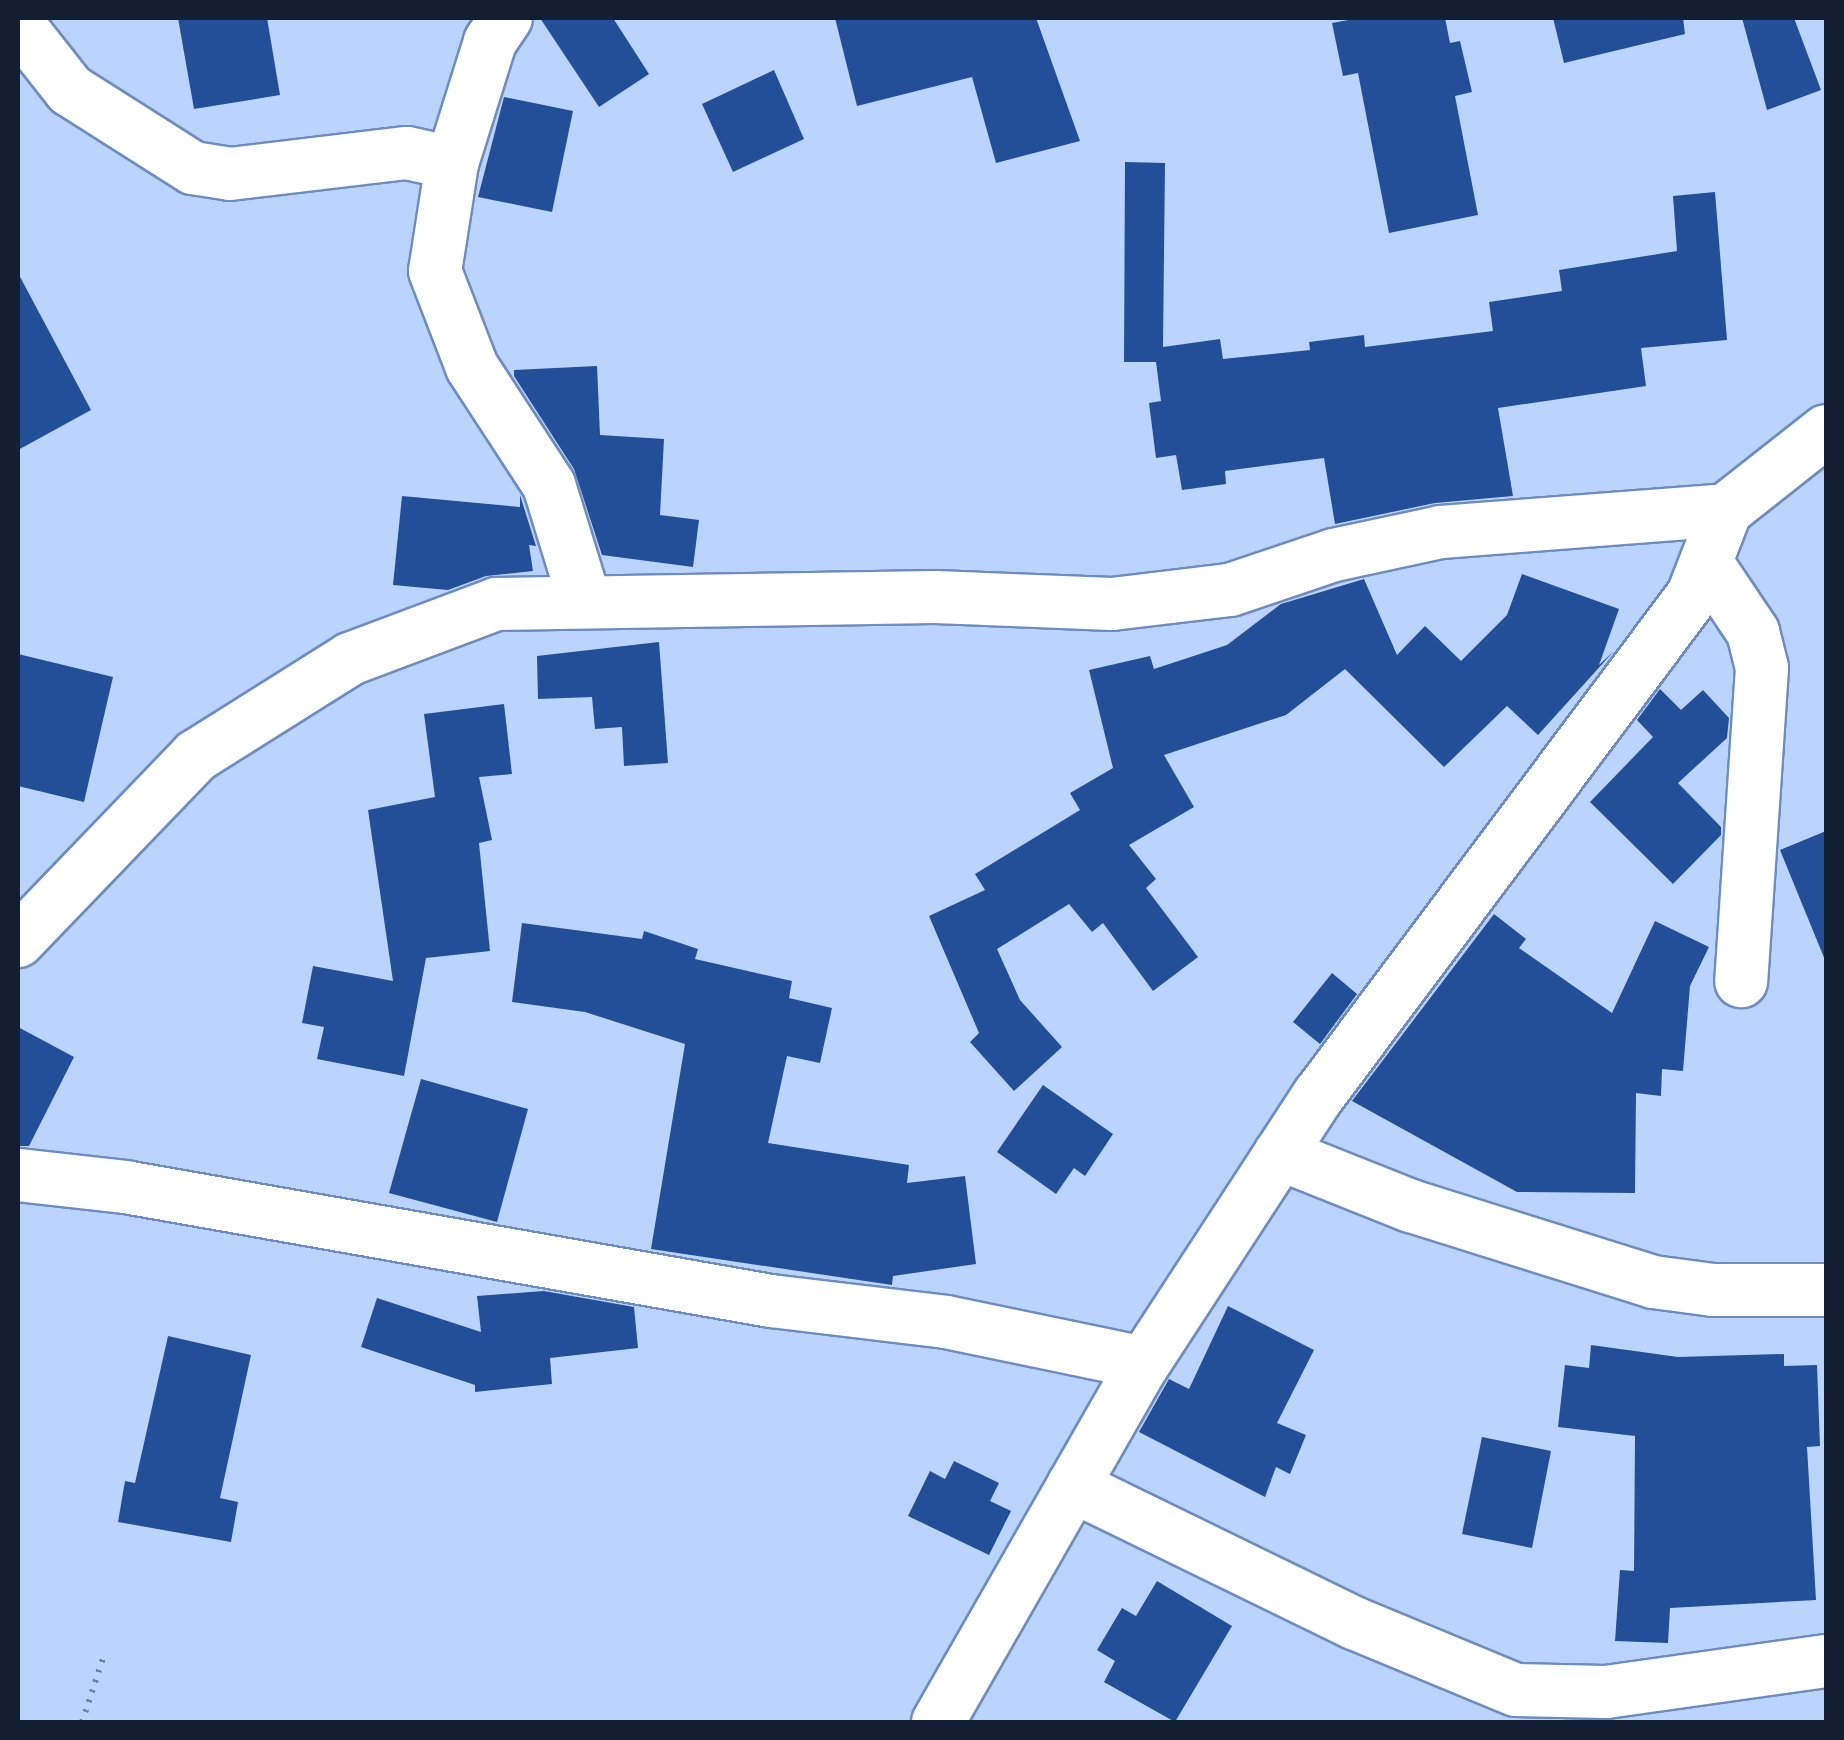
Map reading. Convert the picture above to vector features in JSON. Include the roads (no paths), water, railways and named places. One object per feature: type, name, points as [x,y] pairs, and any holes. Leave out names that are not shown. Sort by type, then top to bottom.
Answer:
[{"type":"street","points":[[506,18],[490,42],[452,163],[436,240],[443,306],[472,367],[549,485],[585,602]]},
{"type":"street","points":[[18,24],[70,90],[193,168],[230,174],[408,153],[452,163]]},
{"type":"street","points":[[938,1722],[1144,1363],[1280,1154],[1680,614],[1708,565],[1726,510],[1826,431]]},
{"type":"street","points":[[18,941],[196,756],[350,659],[496,604],[935,597],[1112,604],[1230,590],[1334,555],[1441,532],[1726,510]]},
{"type":"street","points":[[1708,565],[1753,632],[1762,668],[1742,981]]},
{"type":"street","points":[[1280,1154],[1411,1206],[1653,1282],[1713,1290],[1826,1290]]},
{"type":"street","points":[[18,1175],[126,1186],[771,1301],[946,1322],[1144,1363]]},
{"type":"street","points":[[1073,1486],[1354,1623],[1516,1690],[1606,1692],[1826,1661]]}]
